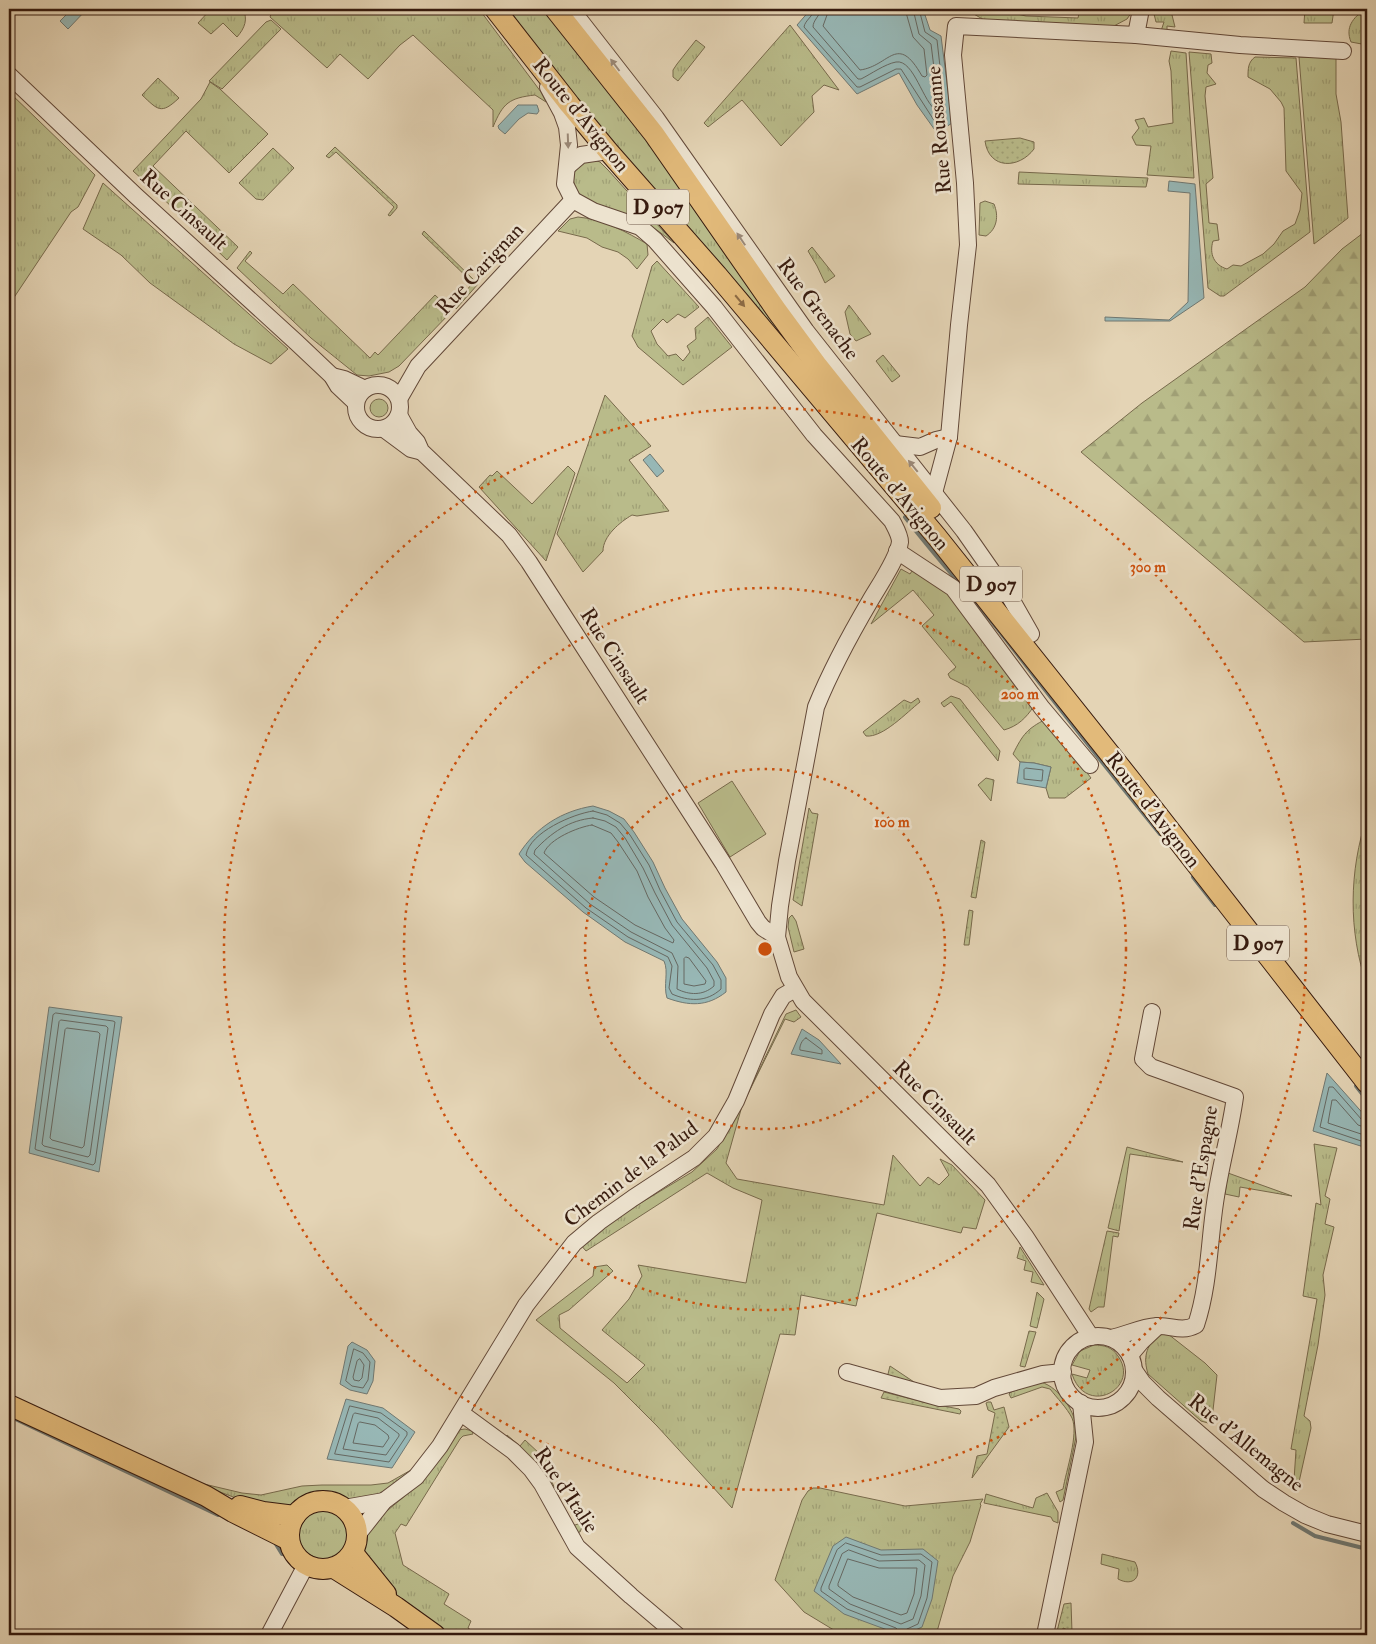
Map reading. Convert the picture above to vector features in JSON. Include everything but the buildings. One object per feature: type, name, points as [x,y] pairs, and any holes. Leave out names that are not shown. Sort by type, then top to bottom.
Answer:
[{"type":"main road","name":"Route d'Avignon","points":[[495,9],[608,151],[724,282],[943,545],[1133,783],[1367,1083]]},
{"type":"main road","name":"Route d'Avignon","points":[[555,9],[654,134],[777,311],[880,447],[1031,634],[1367,1061]]},
{"type":"main road","points":[[9,1405],[206,1496],[289,1540]]},
{"type":"main road","points":[[206,1496],[263,1512],[295,1516]]},
{"type":"main road","points":[[327,1501],[344,1508],[356,1524],[355,1544],[346,1561],[326,1570],[306,1565],[295,1554],[289,1540],[290,1525],[295,1516],[309,1504],[318,1502],[327,1501]]},
{"type":"main road","points":[[355,1544],[396,1606]]},
{"type":"main road","points":[[334,1568],[396,1606],[435,1635]]},
{"type":"street","name":"Rue Grenache","points":[[571,9],[661,124],[801,324],[964,531],[1010,597],[1031,634]]},
{"type":"street","points":[[1140,36],[1141,9]]},
{"type":"street","name":"Rue Roussanne","points":[[934,493],[949,437],[968,246],[965,183],[953,55],[956,26],[1140,36],[1240,45],[1343,51]]},
{"type":"street","points":[[527,49],[562,113],[567,127],[569,145],[565,184],[573,200],[593,212],[640,227],[655,240],[714,307],[814,435],[892,521],[898,534],[900,542],[897,551],[844,647],[824,686],[816,707],[798,802],[778,920],[777,937]]},
{"type":"street","name":"Rue Cinsault","points":[[9,75],[135,195],[332,376],[344,379],[361,396]]},
{"type":"street","points":[[567,167],[581,155],[608,151]]},
{"type":"street","name":"Rue Carignan","points":[[387,387],[418,366],[573,200]]},
{"type":"street","name":"Rue Carignan","points":[[399,407],[418,366]]},
{"type":"street","name":"Rue Cinsault","points":[[421,451],[411,449],[384,429],[378,430],[365,426],[357,415],[361,396],[372,386],[380,385],[387,387],[396,394],[409,433],[417,442],[421,451],[503,529],[529,562],[723,863],[747,905],[763,928],[777,937],[794,988],[814,1013],[988,1185],[1025,1236],[1091,1337]]},
{"type":"street","points":[[384,429],[391,426],[399,407]]},
{"type":"street","points":[[895,444],[920,447],[949,437]]},
{"type":"street","points":[[897,551],[953,588],[1042,708],[1090,766]]},
{"type":"street","points":[[747,905],[764,915],[778,920]]},
{"type":"street","name":"Chemin de la Palud","points":[[355,1544],[384,1501],[416,1476],[440,1446],[526,1305],[574,1243],[599,1222],[694,1158],[716,1136],[736,1101],[772,1014],[783,996],[794,988]]},
{"type":"street","name":"Rue d'Espagne","points":[[1111,1338],[1139,1329],[1158,1326],[1180,1329],[1196,1325],[1209,1255],[1220,1166],[1231,1124],[1235,1097],[1151,1067],[1143,1059],[1152,1012]]},
{"type":"street","points":[[1132,1362],[1122,1345],[1111,1338],[1102,1336],[1091,1337],[1078,1342],[1069,1351],[1062,1372],[1065,1386],[1069,1393],[1081,1403],[1092,1407],[1112,1405],[1127,1394],[1133,1382],[1132,1362],[1141,1342],[1158,1326]]},
{"type":"street","name":"Rue d'Allemagne","points":[[1132,1362],[1143,1384],[1263,1489],[1305,1515],[1327,1524],[1367,1534]]},
{"type":"street","points":[[847,1372],[940,1398],[976,1396],[994,1388],[1043,1374],[1062,1372]]},
{"type":"street","name":"Rue d'Allemagne","points":[[1127,1394],[1158,1398]]},
{"type":"street","points":[[1081,1403],[1084,1413],[1085,1442]]},
{"type":"street","points":[[1045,1635],[1085,1442],[1105,1407]]},
{"type":"street","name":"Rue d'Italie","points":[[461,1414],[513,1451],[542,1484],[577,1547],[677,1635]]},
{"type":"street","name":"Chemin de la Palud","points":[[344,1508],[384,1501]]},
{"type":"street","points":[[269,1635],[306,1565]]},
{"type":"green space","points":[[211,9],[243,9],[245,23],[237,37],[223,23],[211,34],[198,23]]},
{"type":"green space","points":[[273,9],[479,9],[541,92],[546,102],[535,95],[513,100],[500,112],[493,127],[493,110],[413,35],[400,45],[368,79],[340,54],[327,68],[270,17]]},
{"type":"green space","points":[[504,9],[546,9],[599,75],[884,459],[620,154]]},
{"type":"green space","points":[[970,9],[995,9],[1026,16],[1078,18],[1080,9],[1134,9],[1127,19],[1112,27],[986,21],[972,13]]},
{"type":"green space","points":[[1154,9],[1174,9],[1171,11],[1175,27],[1167,26],[1167,31],[1161,31],[1164,22],[1156,22]]},
{"type":"green space","points":[[1305,9],[1334,9],[1332,23],[1304,23]]},
{"type":"green space","points":[[1367,9],[1367,45],[1351,42],[1349,37],[1351,23]]},
{"type":"green space","points":[[271,20],[281,29],[222,89],[209,81],[266,22]]},
{"type":"green space","points":[[790,25],[839,90],[824,85],[812,96],[814,112],[781,146],[742,100],[708,127],[704,123]]},
{"type":"green space","points":[[696,40],[705,47],[678,81],[673,77],[673,70]]},
{"type":"green space","points":[[1171,51],[1186,53],[1194,178],[1147,175],[1151,146],[1136,145],[1132,137],[1139,128],[1135,120],[1144,118],[1148,127],[1173,123],[1169,61]]},
{"type":"green space","points":[[1189,52],[1211,54],[1212,63],[1208,65],[1207,73],[1216,84],[1206,87],[1205,96],[1213,178],[1206,184],[1209,223],[1217,224],[1219,240],[1213,241],[1212,255],[1219,265],[1227,269],[1233,265],[1241,266],[1263,254],[1274,244],[1283,231],[1295,224],[1300,210],[1302,193],[1286,171],[1284,108],[1270,89],[1248,77],[1248,68],[1255,57],[1296,58],[1310,232],[1224,296],[1220,296],[1208,288]]},
{"type":"green space","points":[[1299,57],[1336,58],[1336,94],[1341,122],[1348,218],[1314,244]]},
{"type":"green space","points":[[158,78],[179,98],[168,107],[156,107],[142,95]]},
{"type":"green space","points":[[210,82],[268,134],[229,173],[186,131],[153,166],[238,247],[227,260],[151,187],[153,184],[148,178],[143,180],[133,171],[201,99]]},
{"type":"green space","points":[[9,92],[95,175],[78,207],[71,212],[9,305]]},
{"type":"green space","points":[[1020,138],[1034,142],[1034,149],[1028,156],[1013,163],[998,162],[992,157],[985,141]]},
{"type":"green space","points":[[335,147],[397,205],[397,208],[390,216],[388,215],[394,207],[336,152],[329,158],[326,156]]},
{"type":"green space","points":[[273,148],[294,168],[263,200],[256,199],[239,183]]},
{"type":"green space","points":[[594,160],[600,162],[608,170],[674,243],[645,223],[600,207],[580,194],[575,186],[574,175],[576,168],[581,164]]},
{"type":"green space","points":[[1019,172],[1148,178],[1146,187],[1018,184]]},
{"type":"green space","points":[[103,183],[288,349],[271,364],[234,344],[150,283],[121,255],[83,229]]},
{"type":"green space","points":[[985,201],[994,204],[997,218],[993,230],[986,236],[979,235],[980,203]]},
{"type":"green space","points":[[578,217],[605,223],[631,235],[647,244],[648,255],[637,269],[618,252],[602,247],[587,238],[558,231],[570,219]]},
{"type":"green space","points":[[1367,230],[1367,639],[1304,642],[1081,452],[1142,403],[1305,287],[1342,249]]},
{"type":"green space","points":[[424,231],[478,284],[456,309],[453,305],[473,283],[422,234]]},
{"type":"green space","points":[[812,247],[835,276],[825,283],[808,251]]},
{"type":"green space","points":[[250,251],[252,253],[245,261],[283,294],[293,284],[370,358],[375,352],[378,355],[435,295],[452,311],[399,366],[389,372],[369,376],[357,375],[311,338],[237,268]]},
{"type":"green space","points":[[657,261],[699,307],[685,318],[678,314],[667,323],[663,319],[651,331],[657,344],[668,356],[676,354],[683,361],[690,352],[687,346],[696,339],[695,328],[708,317],[732,347],[683,385],[638,347],[632,336],[652,266]]},
{"type":"green space","points":[[849,305],[871,334],[856,341],[850,334],[845,312]]},
{"type":"green space","points":[[883,355],[900,376],[892,382],[876,361]]},
{"type":"green space","points":[[605,395],[651,446],[629,460],[669,511],[637,516],[632,515],[627,518],[609,535],[603,551],[583,572],[557,534]]},
{"type":"green space","points":[[379,399],[385,402],[388,408],[385,414],[379,417],[373,414],[370,408],[373,402]]},
{"type":"green space","points":[[568,466],[575,473],[546,561],[479,487],[490,475],[492,476],[497,471],[532,504]]},
{"type":"green space","points":[[914,568],[951,595],[1034,706],[1018,724],[1004,730],[968,687],[950,678],[948,674],[956,667],[922,626],[934,615],[913,590],[871,624],[901,569],[910,574]]},
{"type":"green space","points":[[951,696],[960,699],[1000,751],[998,761],[951,702],[944,707],[941,703]]},
{"type":"green space","points":[[918,698],[920,702],[887,729],[873,736],[866,736],[863,732],[904,700],[911,703]]},
{"type":"green space","points":[[1046,719],[1091,778],[1065,798],[1049,798],[1046,788],[1051,767],[1020,762],[1013,754],[1026,733]]},
{"type":"green space","points":[[986,778],[994,780],[991,801],[978,785]]},
{"type":"green space","points":[[732,781],[766,834],[730,857],[698,803]]},
{"type":"green space","points":[[809,808],[812,813],[818,814],[802,906],[793,900]]},
{"type":"green space","points":[[1367,817],[1367,985],[1356,944],[1353,901],[1357,858]]},
{"type":"green space","points":[[981,840],[985,842],[976,898],[971,897]]},
{"type":"green space","points":[[969,910],[973,911],[969,945],[964,945]]},
{"type":"green space","points":[[792,915],[796,921],[804,949],[794,952],[788,927],[789,918]]},
{"type":"green space","points":[[796,1010],[801,1017],[794,1022],[785,1019],[742,1106],[726,1163],[737,1179],[884,1205],[893,1155],[920,1186],[928,1177],[939,1185],[949,1175],[940,1159],[952,1165],[985,1200],[976,1229],[963,1227],[961,1233],[877,1213],[856,1306],[801,1295],[795,1335],[780,1334],[732,1508],[657,1426],[614,1383],[536,1320],[593,1276],[594,1267],[607,1265],[613,1271],[569,1310],[559,1315],[560,1328],[627,1383],[645,1365],[602,1330],[629,1299],[642,1276],[638,1265],[746,1283],[762,1200],[733,1188],[707,1173],[586,1251],[580,1244],[634,1207],[692,1172],[717,1149],[748,1093],[786,1014]]},
{"type":"green space","points":[[1314,1144],[1337,1148],[1325,1196],[1330,1199],[1325,1224],[1334,1227],[1323,1275],[1325,1295],[1318,1345],[1304,1416],[1310,1421],[1311,1428],[1299,1482],[1294,1480],[1296,1450],[1291,1449],[1317,1299],[1303,1296],[1316,1203],[1321,1205]]},
{"type":"green space","points":[[1127,1147],[1183,1162],[1130,1154],[1119,1231],[1108,1228]]},
{"type":"green space","points":[[1228,1173],[1292,1196],[1240,1187],[1239,1197],[1225,1194]]},
{"type":"green space","points":[[1107,1231],[1119,1233],[1118,1237],[1113,1236],[1104,1307],[1098,1307],[1091,1312],[1089,1309]]},
{"type":"green space","points":[[1020,1247],[1044,1285],[1031,1282],[1033,1272],[1024,1270],[1026,1261],[1017,1258]]},
{"type":"green space","points":[[1037,1292],[1044,1299],[1037,1328],[1030,1326]]},
{"type":"green space","points":[[1029,1331],[1036,1332],[1025,1367],[1020,1366]]},
{"type":"green space","points":[[1168,1334],[1205,1363],[1217,1375],[1212,1419],[1208,1423],[1201,1421],[1148,1374],[1146,1353],[1150,1344],[1157,1335]]},
{"type":"green space","points":[[1094,1345],[1104,1346],[1113,1350],[1123,1368],[1122,1378],[1117,1387],[1109,1394],[1099,1396],[1088,1394],[1079,1387],[1072,1374],[1087,1378],[1090,1370],[1072,1365],[1080,1351]]},
{"type":"green space","points":[[890,1366],[923,1388],[887,1378]]},
{"type":"green space","points":[[1041,1382],[1048,1385],[1066,1402],[1076,1424],[1077,1432],[1063,1500],[1060,1502],[1056,1492],[1063,1489],[1071,1453],[1074,1433],[1072,1418],[1050,1389],[1042,1387],[1011,1398],[1009,1394]]},
{"type":"green space","points":[[884,1392],[961,1411],[960,1414],[881,1398]]},
{"type":"green space","points":[[991,1402],[994,1410],[1004,1407],[1009,1427],[972,1478],[977,1456],[987,1454],[995,1413],[988,1410],[986,1403]]},
{"type":"green space","points":[[458,1430],[472,1431],[473,1434],[463,1436],[460,1439],[406,1526],[401,1524],[395,1533],[403,1565],[449,1594],[444,1604],[471,1621],[468,1628],[478,1635],[449,1635],[433,1625],[397,1595],[365,1558],[364,1547],[366,1536],[372,1526],[408,1494]]},
{"type":"green space","points":[[507,1435],[520,1446],[525,1440],[555,1468],[553,1470],[559,1476],[551,1480],[572,1526],[581,1523],[580,1532],[576,1533],[572,1528],[549,1485],[520,1450],[505,1437]]},
{"type":"green space","points":[[411,1470],[396,1484],[377,1495],[351,1500],[329,1492],[317,1491],[306,1494],[287,1507],[241,1500],[202,1485],[261,1495],[302,1486],[388,1483]]},
{"type":"green space","points":[[813,1488],[905,1506],[983,1499],[970,1542],[953,1576],[936,1635],[842,1635],[804,1612],[775,1580],[802,1500],[808,1491]]},
{"type":"green space","points":[[1047,1493],[1058,1512],[1058,1523],[1053,1521],[1051,1517],[984,1503],[986,1494],[1033,1508],[1036,1498]]},
{"type":"green space","points":[[319,1509],[329,1509],[342,1516],[349,1529],[349,1539],[342,1552],[329,1559],[319,1559],[310,1555],[303,1548],[299,1539],[299,1529],[303,1520],[310,1513]]},
{"type":"green space","points":[[1102,1554],[1135,1562],[1138,1572],[1135,1579],[1128,1582],[1118,1579],[1119,1569],[1101,1564]]},
{"type":"green space","points":[[1071,1603],[1072,1632],[1063,1628],[1063,1635],[1056,1635],[1064,1604]]},
{"type":"water","points":[[72,9],[87,9],[68,29],[60,21]]},
{"type":"water","points":[[811,9],[923,9],[930,30],[941,36],[952,123],[937,133],[917,105],[899,73],[857,94],[797,25]]},
{"type":"water","points":[[518,105],[537,105],[539,111],[537,114],[528,113],[519,119],[505,134],[498,126]]},
{"type":"water","points":[[1169,181],[1195,184],[1204,298],[1170,321],[1105,321],[1105,317],[1169,320],[1188,302],[1190,193],[1168,191]]},
{"type":"water","points":[[650,454],[664,471],[657,477],[643,460]]},
{"type":"water","points":[[1020,762],[1051,767],[1046,788],[1017,783]]},
{"type":"water","points":[[593,806],[609,811],[624,819],[634,832],[653,862],[682,919],[717,962],[726,978],[726,992],[719,997],[698,1004],[683,1003],[667,998],[664,961],[625,942],[583,912],[525,862],[519,854],[533,836],[560,816]]},
{"type":"water","points":[[49,1007],[122,1017],[99,1172],[29,1153]]},
{"type":"water","points":[[802,1029],[819,1040],[841,1064],[791,1054]]},
{"type":"water","points":[[1327,1073],[1367,1118],[1367,1148],[1313,1131]]},
{"type":"water","points":[[352,1342],[367,1350],[375,1361],[373,1381],[367,1394],[350,1390],[340,1384],[348,1346]]},
{"type":"water","points":[[346,1399],[383,1408],[415,1432],[392,1468],[327,1459]]},
{"type":"water","points":[[846,1537],[881,1550],[923,1549],[938,1561],[932,1599],[922,1627],[901,1635],[844,1614],[814,1591],[833,1546]]},
{"type":"waterway","points":[[905,517],[992,622],[1160,834]]},
{"type":"waterway","points":[[1193,877],[1215,905]]},
{"type":"waterway","points":[[1356,1086],[1367,1100]]},
{"type":"waterway","points":[[9,1416],[218,1515]]},
{"type":"waterway","points":[[1293,1523],[1315,1536],[1367,1549]]},
{"type":"waterway","points":[[274,1541],[282,1554]]}]
